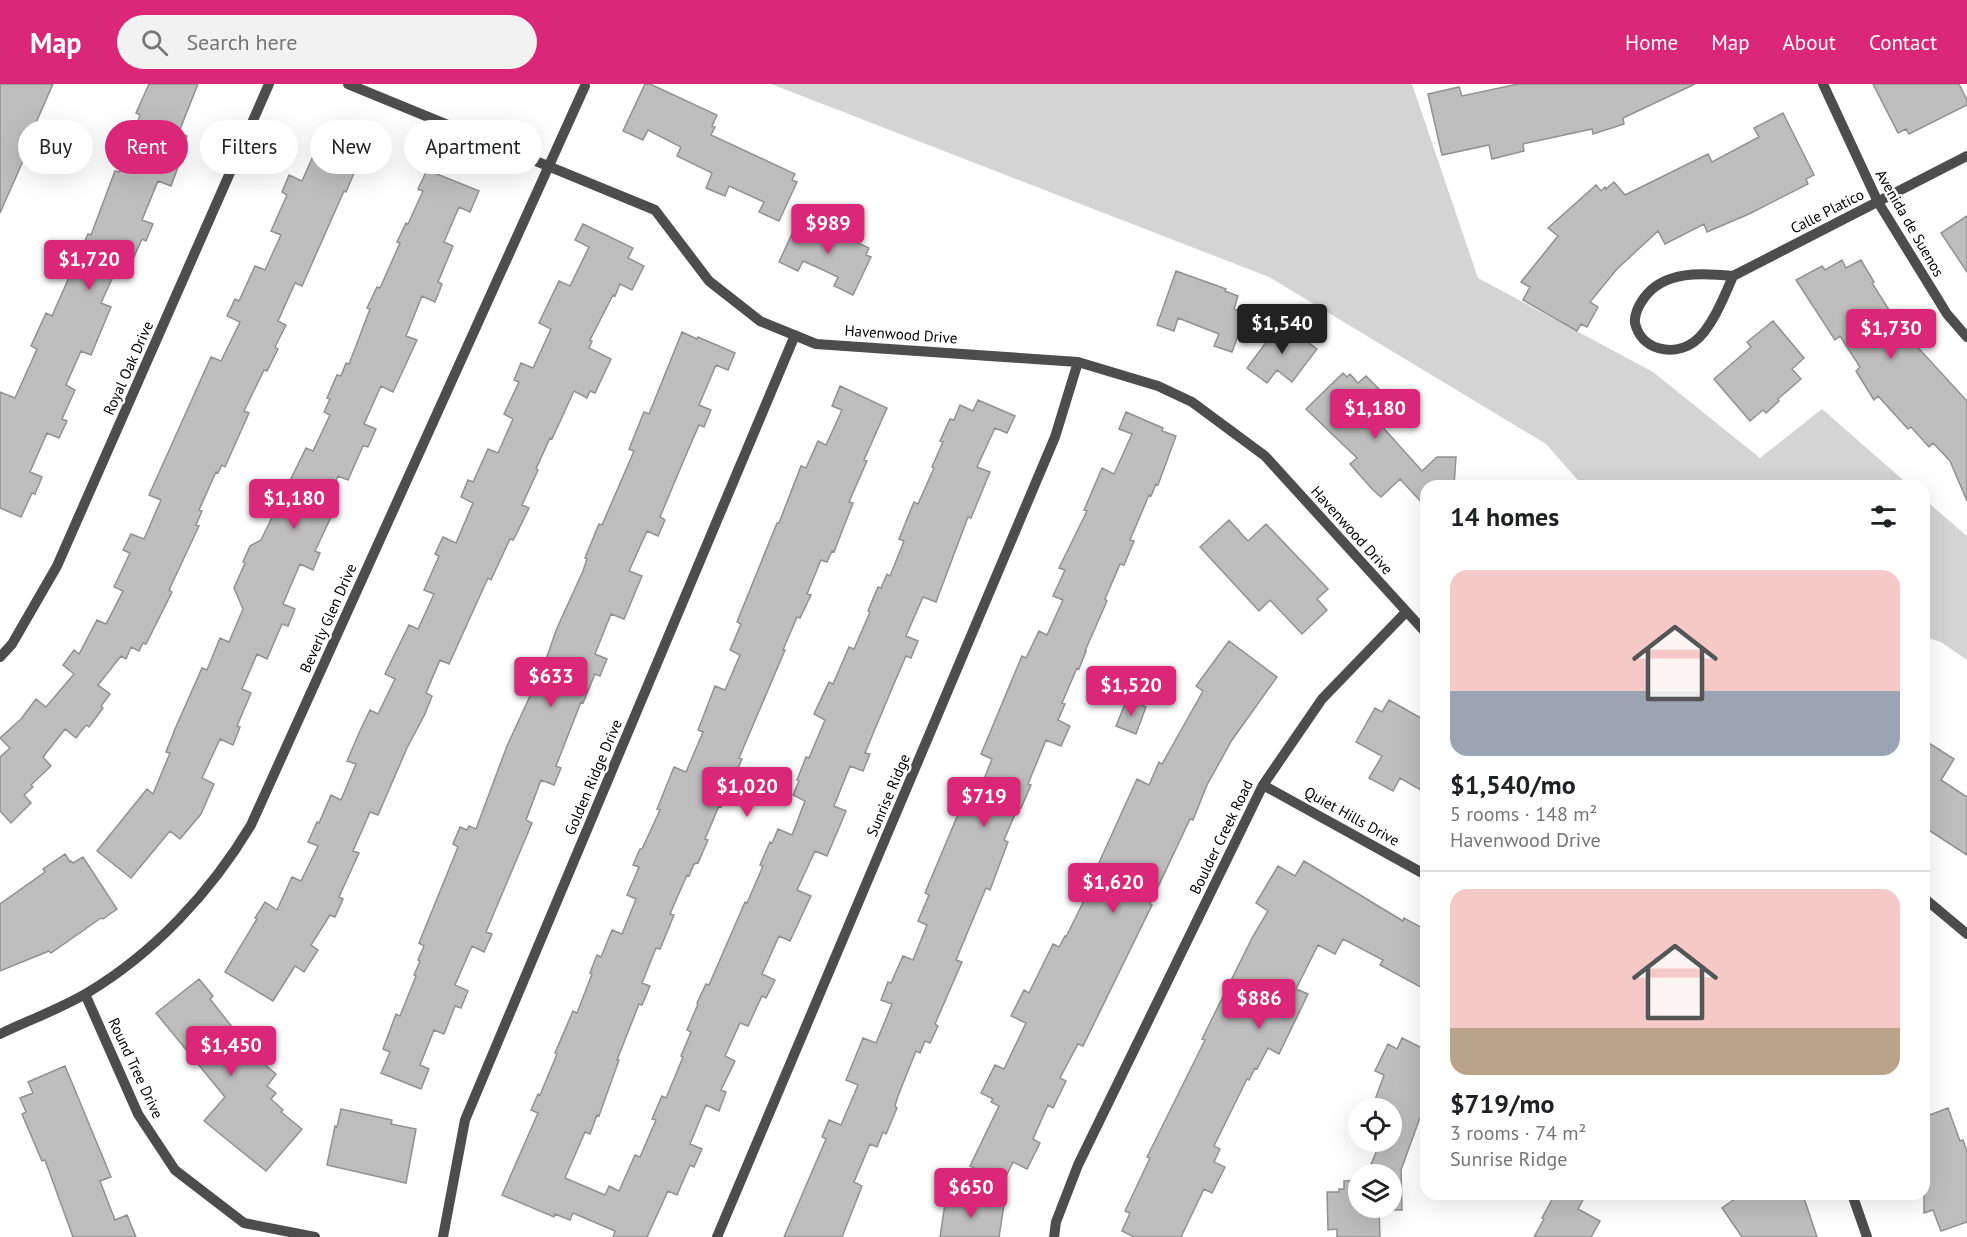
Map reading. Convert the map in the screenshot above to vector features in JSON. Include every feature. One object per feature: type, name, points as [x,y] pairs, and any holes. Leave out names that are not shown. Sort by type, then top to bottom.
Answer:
[{"type":"street","name":"Royal Oak Drive","points":[[0,657],[12,644],[57,566],[269,84]]},
{"type":"street","name":"Havenwood Drive","points":[[348,84],[655,210],[709,281],[760,321],[816,344],[1078,362],[1158,386],[1192,402],[1265,456],[1420,627]]},
{"type":"street","name":"Avenida de Suenos","points":[[1823,84],[1878,202],[1947,314],[1967,337]]},
{"type":"street","name":"Beverly Glen Drive","points":[[0,1034],[85,994],[129,965],[179,920],[231,858],[251,825],[585,86]]},
{"type":"street","name":"Calle Platico","points":[[1733,276],[1967,156]]},
{"type":"street","points":[[1707,273],[1733,276],[1709,324],[1694,342],[1673,351],[1655,348],[1643,338],[1635,322],[1637,306],[1649,291],[1663,282],[1681,276],[1707,273]]},
{"type":"street","name":"Golden Ridge Drive","points":[[443,1237],[465,1120],[795,335]]},
{"type":"street","name":"Sunrise Ridge","points":[[717,1237],[1055,437],[1078,362]]},
{"type":"street","name":"Boulder Creek Road","points":[[1054,1237],[1056,1222],[1078,1165],[1263,784],[1322,699],[1406,612]]},
{"type":"street","name":"Quiet Hills Drive","points":[[1263,784],[1420,871]]},
{"type":"street","points":[[1930,903],[1967,934]]},
{"type":"street","name":"Round Tree Drive","points":[[85,994],[138,1114],[176,1170],[244,1223],[315,1237]]},
{"type":"street","points":[[1854,1200],[1867,1237]]},
{"type":"shaded area","points":[[771,84],[1412,84],[1478,278],[1653,372],[1760,458],[1822,409],[1903,480],[1578,480],[1546,444],[1269,277]]},
{"type":"shaded area","points":[[1930,504],[1967,536],[1967,660],[1941,642],[1930,639]]},
{"type":"building","points":[[0,84],[53,84],[37,120],[18,120],[18,172],[0,213]]},
{"type":"building","points":[[149,84],[198,84],[184,120],[138,120],[140,115],[136,113]]},
{"type":"building","points":[[645,84],[650,84],[717,115],[711,135],[795,174],[792,180],[797,182],[779,221],[759,212],[764,202],[729,186],[725,196],[706,188],[712,173],[677,156],[681,147],[648,130],[643,140],[623,131]]},
{"type":"building","points":[[1518,84],[1695,84],[1623,118],[1624,124],[1593,134],[1592,129],[1523,144],[1524,151],[1492,159],[1489,145],[1442,155],[1428,94],[1459,87],[1462,96]]},
{"type":"building","points":[[1873,84],[1959,84],[1967,105],[1909,134],[1906,129],[1898,133]]},
{"type":"building","points":[[1783,113],[1814,175],[1806,179],[1808,184],[1707,232],[1704,224],[1665,244],[1658,231],[1617,269],[1590,302],[1598,307],[1587,327],[1581,324],[1577,331],[1523,300],[1530,287],[1521,282],[1558,236],[1548,228],[1596,185],[1601,191],[1614,182],[1625,195],[1708,154],[1712,162],[1759,137],[1754,128]]},
{"type":"building","points":[[310,163],[310,174],[354,174],[302,286],[295,283],[278,321],[286,325],[275,347],[278,349],[267,371],[264,370],[244,411],[249,413],[225,467],[222,465],[218,473],[216,472],[199,510],[202,511],[196,525],[199,526],[169,590],[172,592],[146,644],[143,643],[139,651],[131,647],[126,659],[121,656],[98,685],[110,694],[89,727],[86,725],[76,738],[65,729],[43,757],[51,766],[31,785],[33,787],[24,795],[31,803],[11,823],[0,811],[0,757],[10,748],[0,738],[21,719],[36,699],[46,707],[74,674],[63,665],[74,650],[79,654],[97,620],[106,624],[123,591],[114,587],[130,553],[123,550],[131,534],[144,539],[161,500],[149,495],[211,357],[221,361],[240,322],[227,316],[235,299],[239,301],[255,266],[265,270],[281,235],[271,231],[287,195],[282,192],[289,175],[302,181]]},
{"type":"building","points":[[114,174],[175,174],[171,186],[158,181],[142,220],[153,224],[146,241],[142,239],[127,272],[117,268],[101,303],[111,307],[91,355],[81,351],[66,385],[75,390],[62,419],[67,421],[59,438],[47,433],[30,472],[42,477],[21,517],[0,508],[0,392],[15,398],[37,349],[31,346],[46,313],[52,316],[88,234],[91,235]]},
{"type":"building","points":[[425,174],[437,174],[479,191],[470,212],[459,207],[444,242],[453,246],[438,282],[442,284],[435,302],[422,296],[406,336],[417,340],[393,392],[381,386],[364,424],[376,429],[368,447],[363,446],[348,480],[338,476],[323,511],[332,515],[315,551],[320,553],[313,570],[300,564],[283,604],[295,609],[288,626],[282,624],[267,659],[257,654],[242,689],[251,693],[237,726],[240,727],[233,745],[220,739],[202,778],[214,784],[201,814],[180,839],[170,831],[131,878],[97,851],[147,789],[153,794],[170,753],[166,752],[202,668],[207,670],[220,638],[229,642],[243,609],[234,588],[245,563],[243,562],[250,546],[261,540],[306,448],[313,451],[330,415],[324,412],[330,399],[327,398],[337,375],[341,376],[346,363],[349,364],[370,309],[367,308],[377,287],[380,288],[400,243],[397,242],[423,191],[418,189]]},
{"type":"building","points":[[1967,216],[1967,272],[1941,233]]},
{"type":"building","points":[[797,223],[817,232],[820,225],[869,248],[866,255],[871,257],[853,295],[834,286],[838,277],[821,269],[803,261],[798,271],[779,262]]},
{"type":"building","points":[[583,224],[633,248],[628,258],[644,266],[632,290],[620,284],[590,340],[592,341],[589,348],[611,359],[595,393],[590,391],[587,398],[574,391],[536,469],[538,470],[522,505],[529,508],[516,535],[513,540],[510,539],[491,580],[488,578],[449,664],[440,660],[426,693],[432,696],[425,714],[407,748],[378,815],[370,812],[353,851],[359,853],[339,897],[343,899],[335,917],[330,915],[311,945],[318,950],[304,972],[295,966],[273,1001],[225,972],[265,902],[277,910],[292,877],[301,881],[318,846],[308,842],[317,822],[319,823],[331,795],[341,800],[356,764],[347,761],[359,733],[370,710],[378,714],[395,679],[385,674],[409,625],[418,629],[434,594],[424,590],[439,556],[435,554],[443,537],[456,543],[473,503],[461,497],[468,480],[473,482],[488,449],[498,453],[513,419],[504,414],[519,382],[514,380],[521,363],[533,368],[551,329],[539,323],[559,281],[570,286],[589,247],[575,240]]},
{"type":"building","points":[[1842,260],[1846,268],[1861,260],[1874,282],[1872,283],[1901,329],[1967,401],[1967,501],[1950,461],[1933,443],[1929,447],[1911,427],[1908,429],[1878,396],[1874,400],[1856,371],[1860,367],[1840,336],[1835,340],[1796,280],[1822,266],[1825,270]]},
{"type":"building","points":[[1176,271],[1226,289],[1225,291],[1238,296],[1234,309],[1246,314],[1232,352],[1214,346],[1219,334],[1178,318],[1174,331],[1157,325]]},
{"type":"building","points":[[1773,321],[1804,358],[1792,369],[1801,379],[1766,413],[1763,410],[1750,421],[1714,379],[1751,347],[1747,342]]},
{"type":"building","points":[[1281,322],[1317,349],[1292,382],[1277,370],[1267,383],[1247,368]]},
{"type":"building","points":[[682,332],[735,353],[728,370],[716,365],[699,405],[711,410],[704,427],[699,425],[683,462],[660,517],[665,520],[658,536],[647,531],[629,571],[642,576],[624,619],[611,614],[595,654],[607,659],[600,676],[595,674],[583,703],[581,702],[556,766],[561,768],[554,785],[541,780],[526,820],[532,823],[486,932],[492,934],[484,952],[472,946],[455,985],[468,991],[461,1008],[455,1006],[444,1034],[434,1030],[420,1065],[429,1069],[421,1089],[381,1073],[390,1052],[383,1049],[396,1014],[400,1016],[416,976],[414,975],[420,961],[418,960],[424,946],[419,943],[458,847],[453,844],[460,827],[467,830],[469,826],[476,829],[507,746],[536,683],[532,681],[540,664],[544,665],[557,628],[583,571],[587,559],[585,558],[599,524],[602,525],[634,451],[629,449],[644,412],[649,414]]},
{"type":"building","points":[[1343,373],[1347,377],[1350,374],[1358,383],[1366,376],[1387,397],[1370,413],[1422,471],[1437,457],[1456,457],[1454,480],[1420,480],[1420,501],[1400,479],[1381,497],[1350,464],[1357,458],[1306,409]]},
{"type":"building","points":[[840,386],[887,408],[864,460],[867,461],[849,502],[853,503],[834,552],[832,551],[827,562],[821,560],[807,594],[811,595],[800,618],[797,617],[783,650],[785,650],[739,758],[742,759],[705,839],[708,840],[698,863],[694,864],[689,876],[687,875],[670,914],[674,915],[660,949],[656,948],[642,983],[650,986],[642,1005],[639,1004],[617,1060],[619,1060],[599,1116],[597,1115],[590,1134],[585,1132],[565,1178],[605,1195],[609,1186],[619,1191],[635,1155],[640,1157],[656,1120],[652,1119],[662,1096],[666,1098],[683,1057],[681,1056],[691,1032],[687,1030],[697,1003],[706,984],[709,985],[745,902],[747,903],[763,866],[760,865],[770,842],[772,843],[778,829],[792,835],[805,801],[793,795],[799,781],[797,780],[825,720],[814,714],[829,682],[833,684],[849,647],[854,649],[878,587],[881,588],[887,574],[890,576],[904,541],[899,539],[914,502],[918,504],[934,468],[932,467],[943,442],[940,441],[950,419],[954,420],[960,405],[973,411],[978,400],[1015,416],[1007,433],[995,428],[977,467],[990,472],[971,518],[968,517],[936,602],[923,597],[906,636],[918,641],[911,658],[906,656],[893,686],[865,753],[870,754],[863,771],[850,766],[834,806],[846,811],[827,856],[815,851],[797,890],[811,896],[790,941],[779,936],[762,974],[775,980],[766,998],[762,996],[748,1026],[740,1023],[725,1056],[735,1061],[721,1090],[726,1092],[719,1111],[706,1105],[690,1144],[702,1149],[694,1167],[690,1165],[677,1195],[668,1191],[647,1237],[613,1237],[615,1231],[573,1213],[570,1220],[555,1214],[554,1217],[502,1195],[538,1113],[531,1110],[538,1094],[540,1095],[573,1011],[577,1013],[597,955],[601,957],[612,930],[622,934],[636,899],[627,895],[639,867],[633,865],[660,810],[657,809],[674,767],[686,772],[703,732],[698,730],[715,686],[725,690],[740,655],[730,650],[741,624],[737,622],[801,466],[806,468],[818,441],[826,445],[842,410],[832,406]]},
{"type":"building","points":[[1126,412],[1176,436],[1158,485],[1156,484],[1151,496],[1149,495],[1130,540],[1134,541],[1124,565],[1120,564],[1079,669],[1077,668],[1062,703],[1065,704],[1058,720],[1070,726],[1061,746],[1046,740],[1028,784],[1031,785],[1021,808],[1018,807],[1004,840],[1008,842],[990,890],[986,888],[956,960],[962,962],[935,1024],[938,1026],[930,1043],[925,1041],[920,1053],[916,1051],[886,1134],[883,1132],[877,1147],[870,1144],[854,1182],[862,1186],[842,1237],[784,1237],[826,1139],[822,1137],[829,1120],[841,1125],[858,1085],[846,1080],[863,1038],[876,1043],[892,1004],[881,1000],[888,982],[891,983],[903,956],[913,960],[927,925],[918,921],[929,895],[925,893],[959,812],[956,811],[964,794],[976,799],[992,759],[981,754],[1022,656],[1026,658],[1039,631],[1047,635],[1063,600],[1053,596],[1065,570],[1059,568],[1087,511],[1084,510],[1102,468],[1114,474],[1132,434],[1119,429]]},
{"type":"building","points":[[1229,520],[1248,541],[1266,524],[1328,589],[1317,599],[1327,610],[1302,634],[1270,600],[1259,611],[1200,547]]},
{"type":"building","points":[[1229,641],[1277,677],[1232,740],[1207,785],[1193,820],[1190,819],[1150,904],[1152,905],[1083,1046],[1078,1044],[1060,1078],[1066,1081],[1053,1108],[1048,1105],[1033,1139],[1040,1143],[1027,1169],[1013,1162],[1003,1183],[970,1166],[999,1106],[991,1102],[993,1099],[981,1093],[995,1065],[1004,1069],[1026,1023],[1011,1016],[1024,990],[1029,993],[1053,944],[1059,947],[1066,937],[1100,868],[1097,867],[1137,779],[1149,785],[1159,762],[1162,764],[1203,691],[1196,686]]},
{"type":"building","points":[[1127,699],[1146,707],[1136,734],[1116,726]]},
{"type":"building","points":[[1389,700],[1420,718],[1420,790],[1400,778],[1393,791],[1369,778],[1382,756],[1356,742],[1375,708],[1382,712]]},
{"type":"building","points":[[1930,744],[1954,759],[1941,780],[1967,797],[1967,855],[1930,831]]},
{"type":"building","points":[[65,854],[73,863],[83,857],[117,909],[51,953],[49,951],[0,971],[0,904],[45,872],[43,869]]},
{"type":"building","points":[[1304,861],[1403,921],[1404,918],[1420,927],[1420,987],[1380,965],[1383,960],[1343,939],[1335,954],[1318,945],[1296,989],[1308,994],[1279,1054],[1268,1048],[1257,1069],[1255,1068],[1249,1080],[1247,1079],[1214,1146],[1220,1149],[1214,1162],[1225,1167],[1212,1193],[1204,1189],[1181,1237],[1134,1237],[1122,1231],[1130,1213],[1125,1211],[1150,1158],[1147,1157],[1205,1040],[1202,1039],[1252,938],[1268,911],[1256,903],[1278,866],[1295,876]]},
{"type":"building","points":[[199,979],[213,996],[210,999],[255,1056],[276,1074],[267,1086],[276,1093],[271,1099],[283,1110],[281,1112],[302,1129],[266,1171],[204,1121],[225,1097],[156,1013]]},
{"type":"building","points":[[1402,1038],[1420,1047],[1420,1118],[1402,1167],[1402,1164],[1371,1164],[1376,1152],[1402,1152],[1402,1098],[1376,1098],[1384,1075],[1375,1071],[1388,1044],[1397,1049]]},
{"type":"building","points":[[65,1066],[111,1177],[100,1181],[115,1220],[127,1215],[136,1237],[73,1237],[45,1160],[42,1161],[22,1114],[26,1112],[20,1098],[33,1093],[28,1082]]},
{"type":"building","points":[[1948,1108],[1960,1141],[1963,1140],[1967,1152],[1967,1222],[1941,1231],[1933,1210],[1924,1213],[1924,1200],[1930,1200],[1930,1115]]},
{"type":"building","points":[[341,1109],[392,1120],[391,1124],[416,1129],[406,1183],[327,1165]]},
{"type":"building","points":[[1344,1181],[1348,1181],[1348,1218],[1379,1218],[1380,1237],[1337,1237],[1337,1229],[1328,1230],[1327,1192],[1339,1192],[1339,1189],[1344,1189]]},
{"type":"building","points":[[946,1197],[1004,1205],[999,1237],[940,1237]]},
{"type":"building","points":[[1552,1200],[1583,1200],[1578,1209],[1600,1221],[1591,1237],[1534,1237],[1544,1219],[1542,1218]]},
{"type":"building","points":[[1733,1200],[1804,1200],[1817,1237],[1742,1237],[1722,1208]]}]
